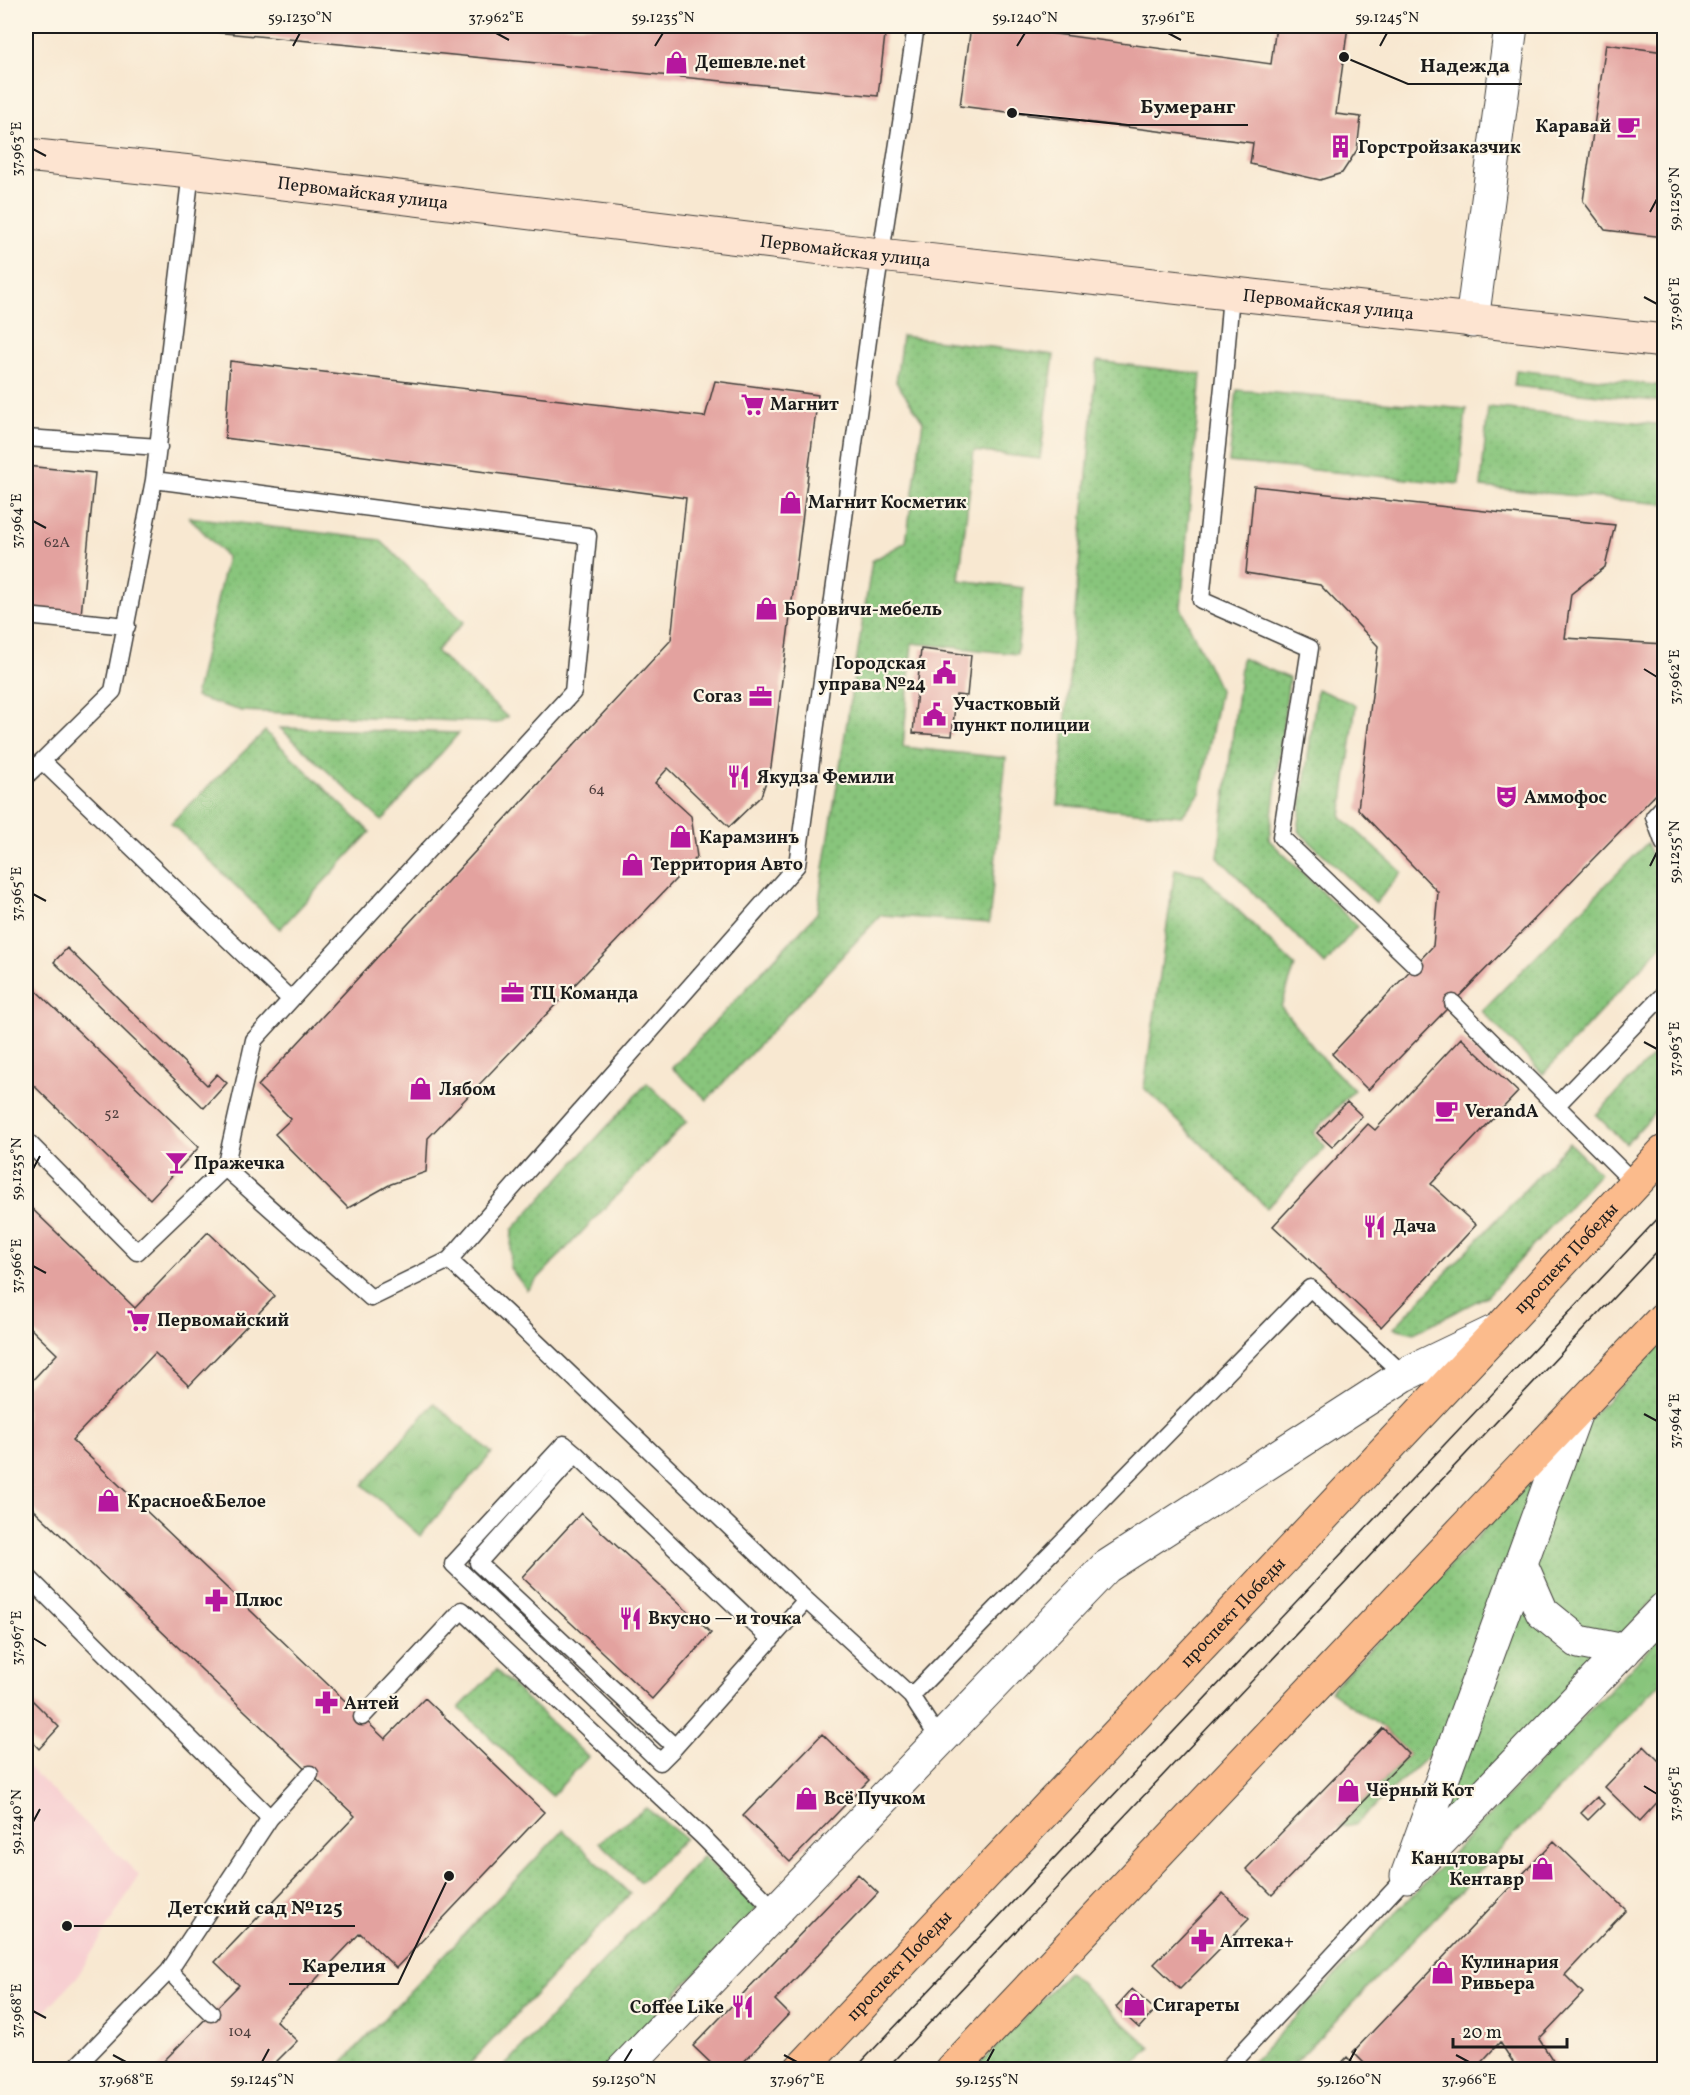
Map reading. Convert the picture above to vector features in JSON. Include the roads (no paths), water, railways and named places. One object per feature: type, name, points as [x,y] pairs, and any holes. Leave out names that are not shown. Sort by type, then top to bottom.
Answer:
[{"type":"main road","name":"проспект Победы","points":[[800,2070],[1665,1152]]},
{"type":"main road","points":[[952,2070],[1665,1318]]},
{"type":"street","points":[[1472,321],[1511,26]]},
{"type":"street","name":"Первомайская улица","points":[[26,155],[191,172],[880,255],[1665,342]]},
{"type":"street","points":[[623,2070],[1106,1567],[1404,1375],[1500,1329]]},
{"type":"street","points":[[1407,1876],[1576,1412]]},
{"type":"street","points":[[1521,1564],[1542,1612],[1579,1642],[1624,1652]]},
{"type":"street","points":[[1407,1876],[1665,1609]]},
{"type":"lane","points":[[225,1167],[371,1298],[449,1260],[797,865],[880,255],[915,26]]},
{"type":"lane","points":[[26,776],[113,690],[127,626],[159,447],[191,172]]},
{"type":"lane","points":[[1231,294],[1201,600],[1310,648],[1281,837],[1415,965]]},
{"type":"lane","points":[[26,438],[159,447]]},
{"type":"lane","points":[[26,1140],[137,1252],[225,1167],[254,1040],[573,692],[588,536],[154,480]]},
{"type":"lane","points":[[26,616],[127,626]]},
{"type":"lane","points":[[42,761],[290,999]]},
{"type":"lane","points":[[1665,806],[1654,817],[1665,844]]},
{"type":"lane","points":[[1557,1106],[1665,994]]},
{"type":"lane","points":[[1453,1003],[1635,1184]]},
{"type":"lane","points":[[449,1260],[806,1600],[911,1696],[939,1739]]},
{"type":"lane","points":[[911,1696],[1310,1288],[1404,1375]]},
{"type":"lane","points":[[771,1640],[564,1444],[453,1564],[660,1762],[675,1747],[771,1640],[806,1600]]},
{"type":"lane","points":[[576,1454],[478,1563],[675,1747]]},
{"type":"lane","points":[[29,1584],[270,1818]]},
{"type":"lane","points":[[362,1717],[462,1610],[702,1836],[775,1910]]},
{"type":"lane","points":[[73,2070],[169,1971],[270,1818],[310,1774]]},
{"type":"lane","points":[[1236,2066],[1407,1876]]},
{"type":"lane","points":[[169,1971],[211,2013]]},
{"type":"tram line","points":[[854,2070],[1664,1212]]},
{"type":"tram line","points":[[885,2070],[1664,1244]]},
{"type":"place","name":"Надежда","points":[[1344,57]]},
{"type":"place","name":"Дешевле.net","points":[[677,62]]},
{"type":"place","name":"Бумеранг","points":[[1012,113]]},
{"type":"place","name":"Каравай","points":[[1629,126]]},
{"type":"place","name":"Горстройзаказчик","points":[[1340,147]]},
{"type":"place","name":"Магнит","points":[[752,404]]},
{"type":"place","name":"Магнит Косметик","points":[[790,502]]},
{"type":"place","name":"Боровичи-мебель","points":[[766,609]]},
{"type":"place","name":"Городская управа №24","points":[[944,673]]},
{"type":"place","name":"Согаз","points":[[760,696]]},
{"type":"place","name":"Участковый пункт полиции","points":[[935,714]]},
{"type":"place","name":"Якудза Фемили","points":[[739,777]]},
{"type":"place","name":"Аммофос","points":[[1506,797]]},
{"type":"place","name":"Карамзинъ","points":[[681,837]]},
{"type":"place","name":"Территория Авто","points":[[632,864]]},
{"type":"place","name":"ТЦ Команда","points":[[512,993]]},
{"type":"place","name":"Лябом","points":[[421,1089]]},
{"type":"place","name":"VerandA","points":[[1447,1111]]},
{"type":"place","name":"Пражечка","points":[[176,1163]]},
{"type":"place","name":"Дача","points":[[1375,1226]]},
{"type":"place","name":"Первомайский","points":[[139,1320]]},
{"type":"place","name":"Красное&Белое","points":[[109,1501]]},
{"type":"place","name":"Плюс","points":[[217,1600]]},
{"type":"place","name":"Вкусно — и точка","points":[[630,1618]]},
{"type":"place","name":"Антей","points":[[326,1703]]},
{"type":"place","name":"Чёрный Кот","points":[[1348,1790]]},
{"type":"place","name":"Всё Пучком","points":[[806,1798]]},
{"type":"place","name":"Канцтовары Кентавр","points":[[1542,1868]]},
{"type":"place","name":"Карелия","points":[[449,1876]]},
{"type":"place","name":"Детский сад №125","points":[[67,1926]]},
{"type":"place","name":"Аптека+","points":[[1202,1941]]},
{"type":"place","name":"Кулинария Ривьера","points":[[1443,1972]]},
{"type":"place","name":"Сигареты","points":[[1135,2005]]},
{"type":"place","name":"Coffee Like","points":[[742,2007]]}]
